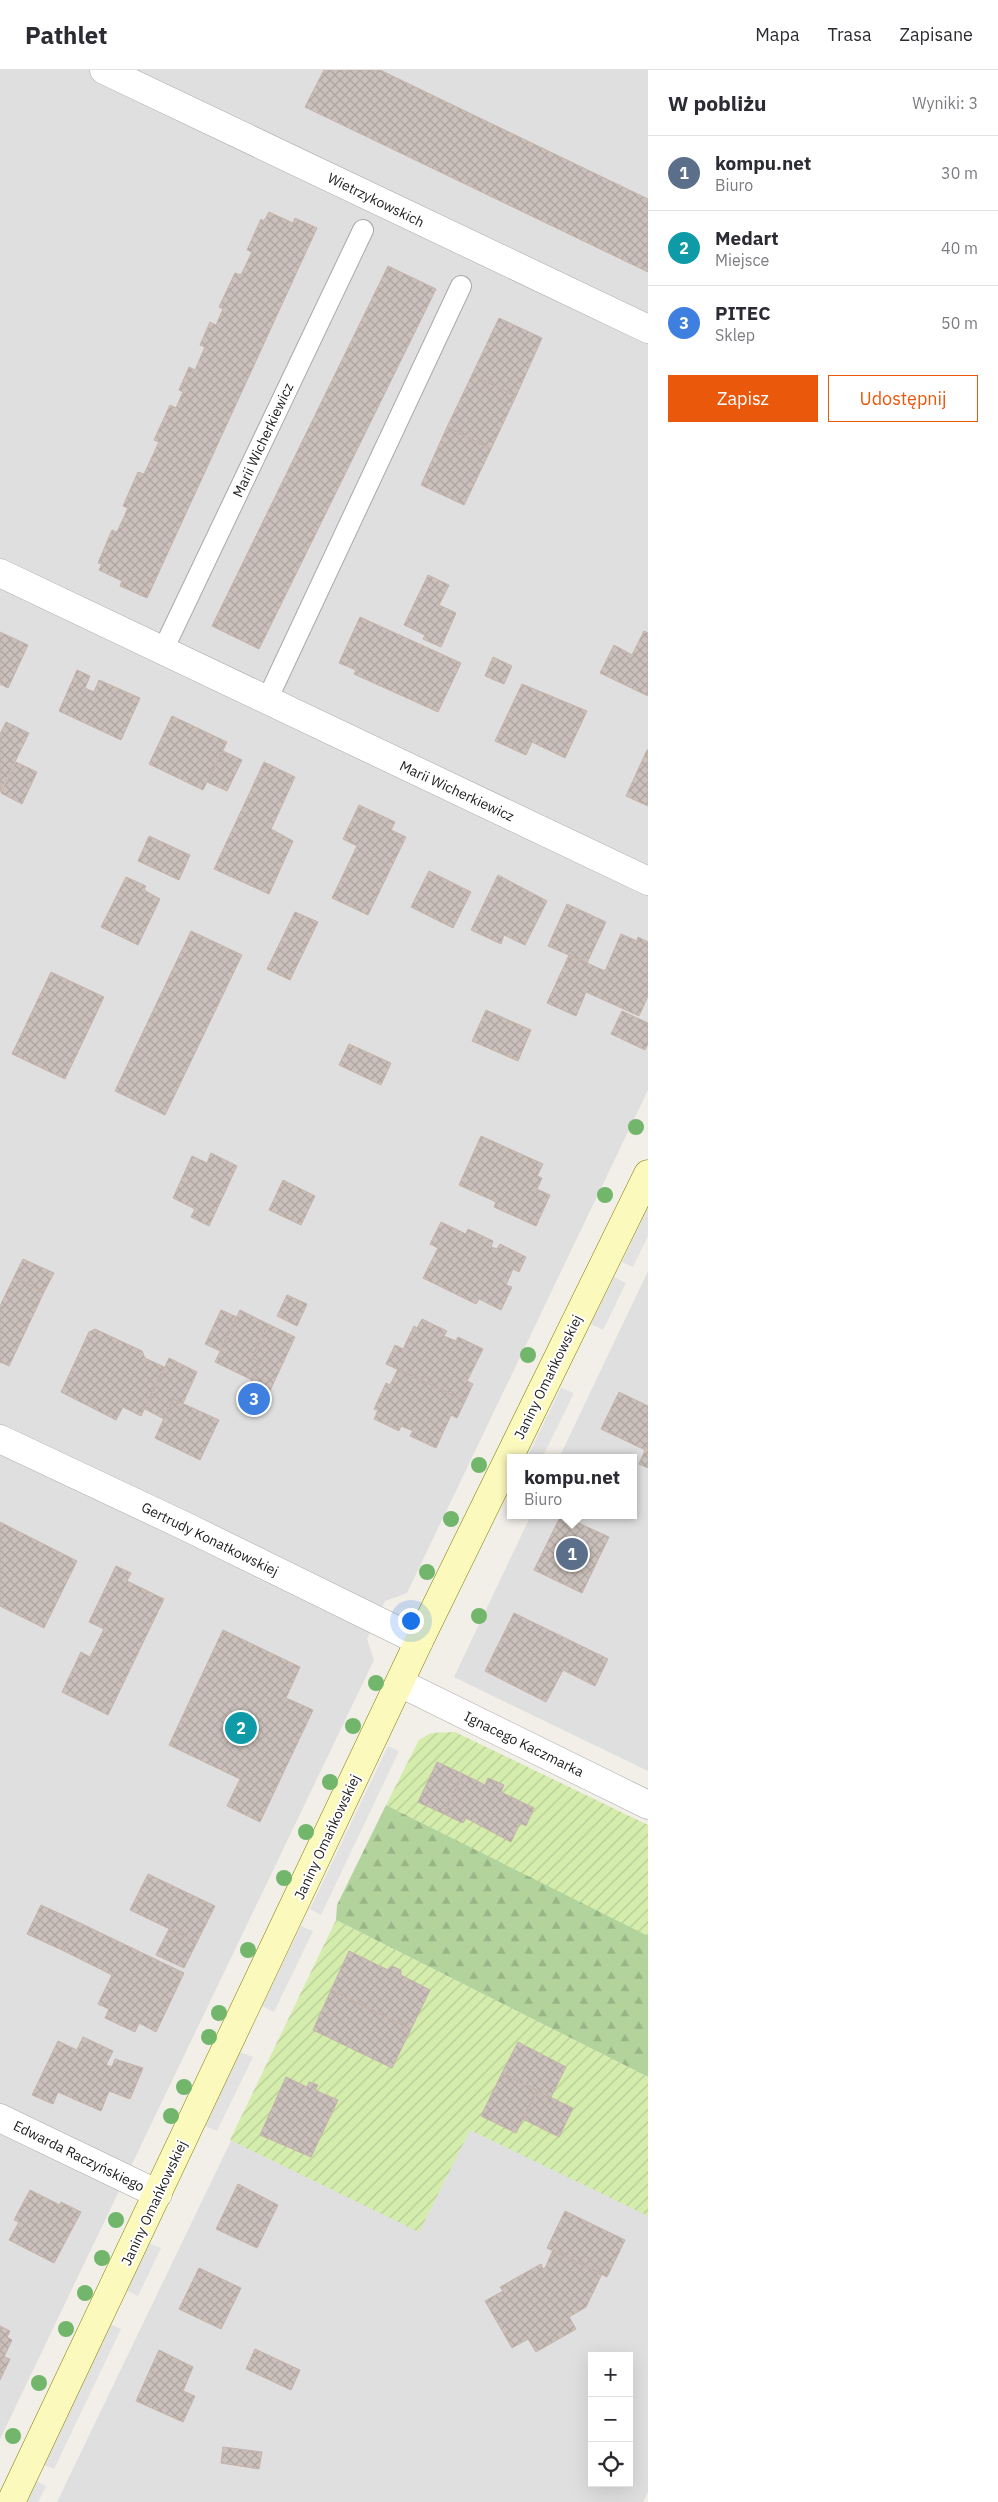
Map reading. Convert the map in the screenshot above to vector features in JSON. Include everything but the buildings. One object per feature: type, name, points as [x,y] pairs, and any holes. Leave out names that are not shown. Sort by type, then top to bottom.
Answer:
[{"type":"street","name":"Wietrzykowskich","points":[[104,70],[648,330]]},
{"type":"street","name":"Marii Wicherkiewicz","points":[[0,573],[648,881]]},
{"type":"street","name":"Janiny Omańkowskiej","points":[[512,1454],[648,1174]]},
{"type":"street","name":"Gertrudy Konatkowskiej","points":[[0,1439],[189,1528],[420,1642]]},
{"type":"street","name":"Janiny Omańkowskiej","points":[[10,2502],[400,1683],[507,1463]]},
{"type":"street","name":"Ignacego Kaczmarka","points":[[400,1683],[648,1805]]},
{"type":"street","name":"Edwarda Raczyńskiego","points":[[0,2118],[158,2194]]},
{"type":"lane","name":"Marii Wicherkiewicz","points":[[163,650],[363,230]]},
{"type":"lane","points":[[266,700],[461,286]]},
{"type":"shaded area","points":[[0,70],[648,70],[648,1090],[407,1593],[385,1601],[367,1639],[374,1660],[0,2439]]},
{"type":"shaded area","points":[[648,1208],[648,1236],[633,1267],[622,1262]]},
{"type":"shaded area","points":[[648,1271],[648,1771],[454,1677],[529,1519],[637,1519],[637,1454],[561,1454]]},
{"type":"shaded area","points":[[614,1277],[626,1283],[603,1330],[591,1324]]},
{"type":"shaded area","points":[[561,1388],[574,1393],[544,1454],[529,1454]]},
{"type":"shaded area","points":[[438,1733],[648,1834],[648,2492],[643,2502],[57,2502],[426,1736]]},
{"type":"shaded area","points":[[388,1746],[399,1751],[321,1915],[310,1909]]},
{"type":"shaded area","points":[[301,1926],[313,1931],[274,2012],[262,2006]]},
{"type":"shaded area","points":[[240,2052],[253,2057],[217,2131],[205,2126]]},
{"type":"shaded area","points":[[149,2243],[161,2248],[138,2296],[126,2290]]},
{"type":"shaded area","points":[[110,2324],[121,2329],[54,2469],[42,2464]]},
{"type":"shaded area","points":[[34,2480],[46,2486],[38,2502],[24,2502]]},
{"type":"green space","points":[[455,1732],[648,1825],[648,1936],[386,1805],[419,1740],[431,1733]]},
{"type":"green space","points":[[386,1805],[648,1935],[648,2077],[336,1920],[337,1905]]},
{"type":"green space","points":[[336,1920],[648,2077],[648,2216],[470,2130],[419,2232],[230,2140]]},
{"type":"place","name":"PITEC","points":[[254,1399]]},
{"type":"place","name":"kompu.net","points":[[572,1554]]},
{"type":"place","name":"Medart","points":[[241,1728]]}]
